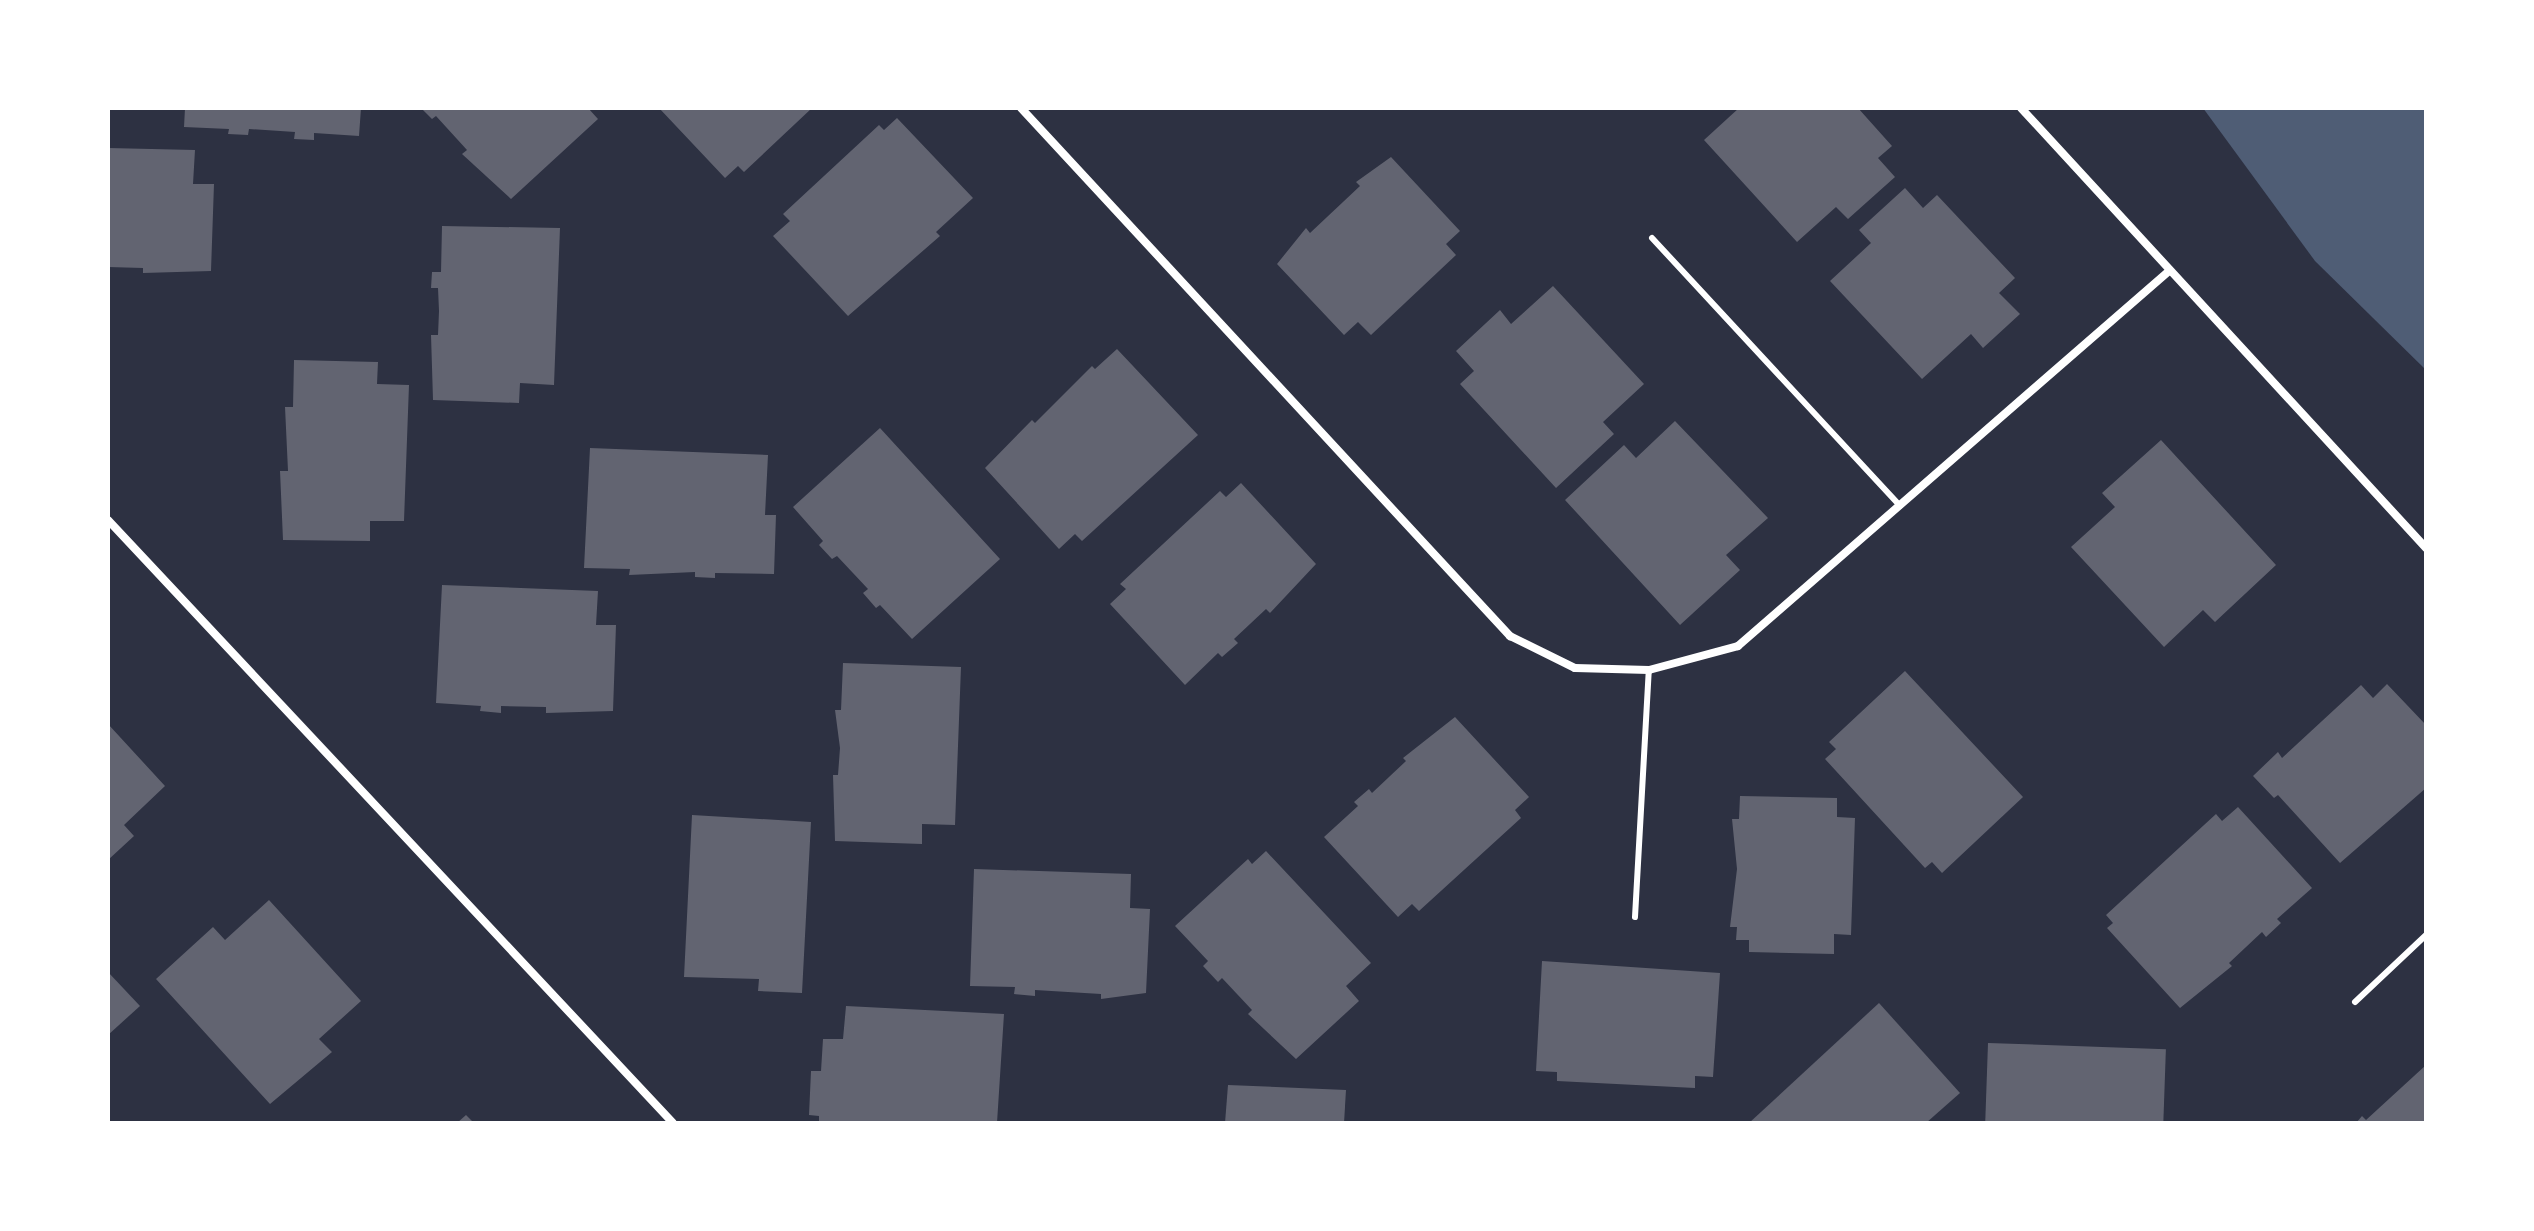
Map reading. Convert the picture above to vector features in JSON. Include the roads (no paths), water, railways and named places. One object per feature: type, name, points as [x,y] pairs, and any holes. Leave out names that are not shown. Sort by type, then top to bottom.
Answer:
[{"type":"street","points":[[1021,108],[1510,636],[1575,668],[1649,670],[1738,646],[2169,271]]},
{"type":"street","points":[[2021,108],[2426,548]]},
{"type":"street","points":[[108,520],[673,1123]]},
{"type":"lane","points":[[1652,238],[1900,506]]},
{"type":"lane","points":[[1635,917],[1649,670]]},
{"type":"lane","points":[[2355,1002],[2426,935]]},
{"type":"water","points":[[2203,108],[2426,108],[2426,370],[2315,261]]}]
